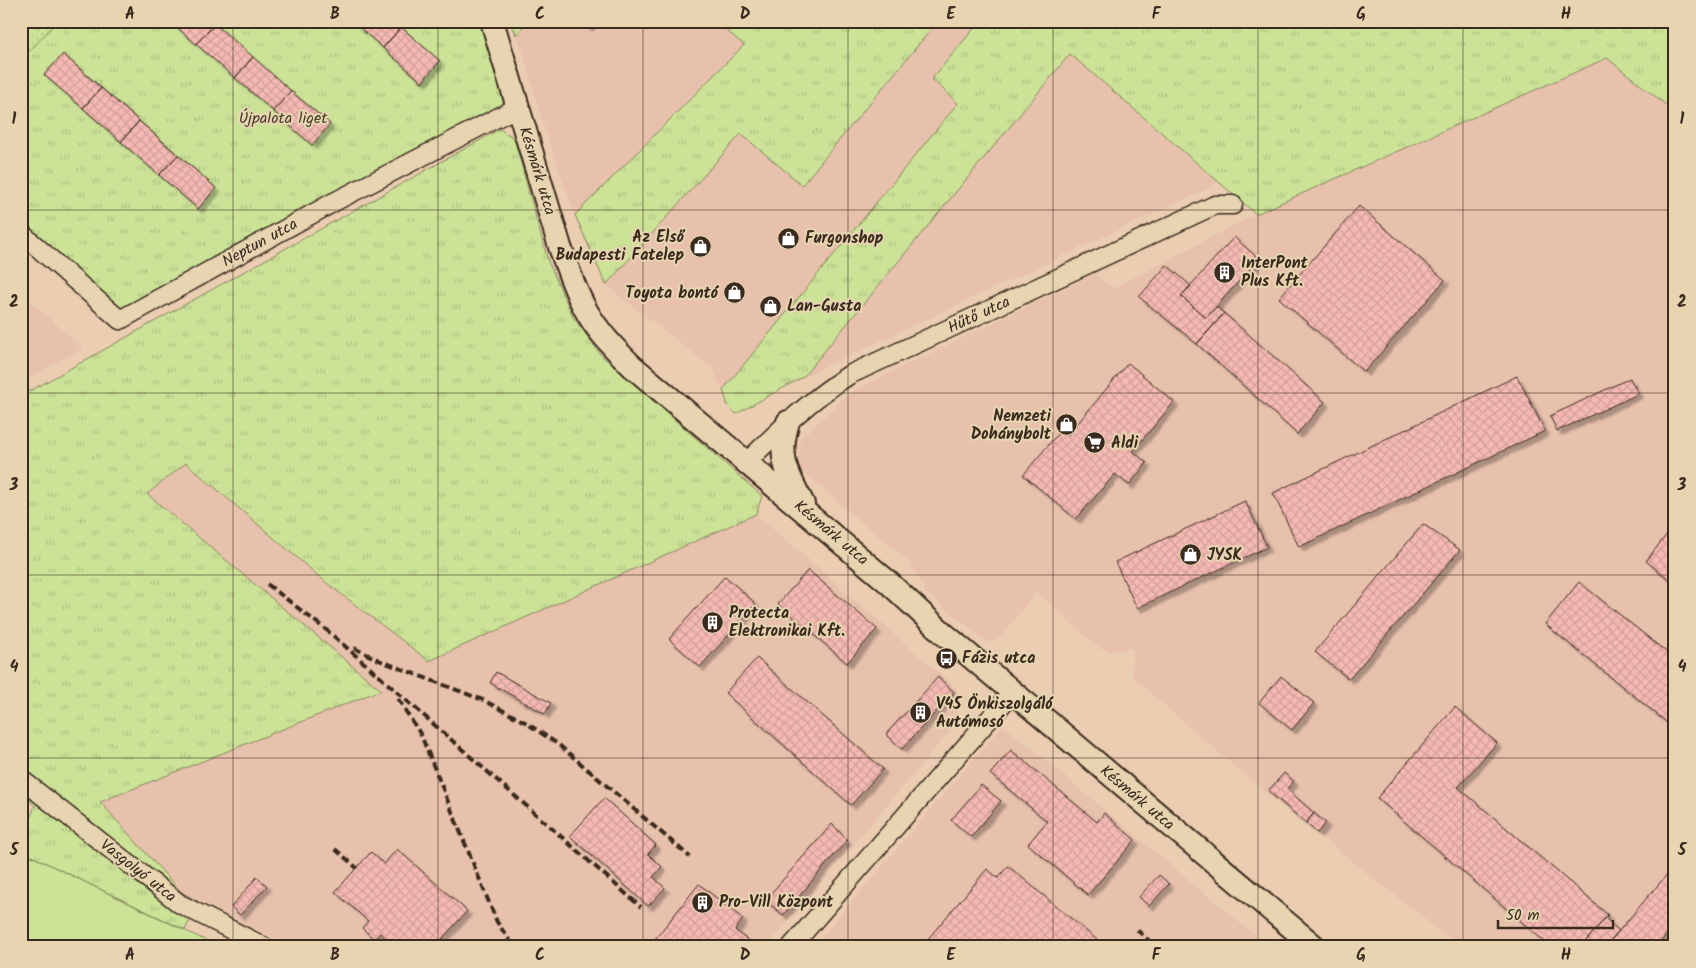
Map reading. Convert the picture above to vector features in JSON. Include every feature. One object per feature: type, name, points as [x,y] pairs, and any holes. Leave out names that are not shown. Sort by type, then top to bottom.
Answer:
[{"type":"street","name":"Késmárk utca","points":[[492,21],[560,247],[578,293],[601,333],[632,366],[888,582],[1012,693],[1315,947]]},
{"type":"street","name":"Neptun utca","points":[[21,233],[120,320],[334,202],[518,107]]},
{"type":"street","name":"Hűtő utca","points":[[747,462],[788,422],[830,388],[864,368],[1215,206],[1233,205]]},
{"type":"street","points":[[788,422],[783,446],[786,472],[808,514]]},
{"type":"street","points":[[791,947],[1012,693]]},
{"type":"street","name":"Vasgolyó utca","points":[[21,779],[180,904],[265,947]]},
{"type":"shaded area","points":[[514,21],[715,21],[744,45],[575,215],[544,127]]},
{"type":"shaded area","points":[[938,21],[980,21],[933,79],[958,103],[723,390],[712,368],[606,285],[741,133],[802,185]]},
{"type":"shaded area","points":[[1070,53],[1219,183],[803,377]]},
{"type":"shaded area","points":[[1607,58],[1675,112],[1675,947],[1460,947],[1255,784],[1132,677],[1133,648],[1111,651],[1099,648],[1036,591],[1000,638],[989,643],[926,593],[911,564],[800,469],[798,447],[801,438],[838,403],[856,389],[1095,274],[1112,289],[1256,214]]},
{"type":"shaded area","points":[[21,293],[83,348],[21,382]]},
{"type":"shaded area","points":[[186,463],[328,584],[428,661],[756,514],[957,689],[957,723],[766,947],[292,947],[181,892],[100,802],[381,690],[146,494]]},
{"type":"shaded area","points":[[1003,725],[1269,947],[813,947]]},
{"type":"green space","name":"Újpalota liget","points":[[21,21],[492,21],[518,107],[120,320],[21,233]],"holes":[[[63,54],[216,188],[198,209],[45,75]]]},
{"type":"green space","points":[[21,21],[45,21],[52,27],[21,60]]},
{"type":"green space","points":[[511,21],[528,21],[516,35]]},
{"type":"green space","points":[[715,21],[938,21],[802,185],[741,134],[606,285],[575,215],[744,45]]},
{"type":"green space","points":[[980,21],[1675,21],[1675,112],[1607,58],[1256,214],[1070,54],[803,377],[736,414],[728,406],[723,390],[958,103],[932,79]]},
{"type":"green space","points":[[500,129],[514,138],[548,261],[573,317],[601,355],[762,496],[756,514],[429,661],[328,584],[186,463],[147,494],[381,690],[100,802],[181,892],[199,902],[185,930],[21,851],[21,842],[35,806],[21,793],[21,396]]},
{"type":"green space","points":[[21,851],[219,947],[21,947]]},
{"type":"building","points":[[170,21],[212,21],[215,24],[196,44]]},
{"type":"building","points":[[352,21],[394,21],[401,27],[383,48]]},
{"type":"building","points":[[581,21],[593,21],[588,27]]},
{"type":"building","points":[[215,24],[253,57],[235,78],[196,44]]},
{"type":"building","points":[[401,27],[440,61],[422,82],[383,48]]},
{"type":"building","points":[[63,54],[101,88],[83,108],[44,75]]},
{"type":"building","points":[[253,57],[291,91],[273,111],[235,78]]},
{"type":"building","points":[[101,88],[139,121],[121,142],[83,108]]},
{"type":"building","points":[[291,91],[330,124],[312,145],[273,111]]},
{"type":"building","points":[[139,121],[178,155],[159,175],[121,142]]},
{"type":"building","points":[[178,155],[216,188],[198,209],[159,175]]},
{"type":"building","points":[[1359,206],[1445,280],[1364,372],[1279,298]]},
{"type":"building","name":"InterPont Plus Kft.","points":[[1234,237],[1259,259],[1206,318],[1181,296]]},
{"type":"building","name":"InterPont Plus Kft.","points":[[1167,265],[1191,286],[1181,296],[1206,318],[1216,307],[1224,313],[1197,344],[1139,297]]},
{"type":"building","points":[[1224,313],[1325,402],[1297,434],[1197,344]]},
{"type":"building","name":"Aldi","points":[[1128,363],[1174,402],[1133,451],[1147,463],[1129,485],[1115,474],[1076,519],[1023,475],[1061,430],[1068,435]]},
{"type":"building","points":[[1517,376],[1545,431],[1299,547],[1273,493]]},
{"type":"building","points":[[1630,378],[1638,394],[1557,431],[1550,416]]},
{"type":"building","name":"JYSK","points":[[1245,501],[1267,547],[1137,608],[1115,562]]},
{"type":"building","points":[[1423,524],[1460,550],[1349,679],[1315,652]]},
{"type":"building","points":[[1675,524],[1675,584],[1646,561]]},
{"type":"building","points":[[808,570],[877,629],[847,663],[778,604]]},
{"type":"building","name":"Protecta Elektronikai Kft.","points":[[725,576],[756,604],[700,667],[669,639]]},
{"type":"building","points":[[1579,582],[1675,659],[1675,729],[1545,624]]},
{"type":"building","points":[[757,658],[883,769],[851,805],[725,693]]},
{"type":"building","points":[[496,672],[551,703],[545,714],[490,683]]},
{"type":"building","points":[[1281,676],[1314,703],[1292,730],[1259,703]]},
{"type":"building","name":"V45 Önkiszolgáló Autómosó","points":[[938,677],[954,692],[902,749],[886,734]]},
{"type":"building","points":[[1455,707],[1497,743],[1458,787],[1608,915],[1581,947],[1551,947],[1377,798]]},
{"type":"building","points":[[1011,750],[1097,822],[1104,813],[1135,840],[1088,895],[1028,844],[1047,821],[990,774]]},
{"type":"building","points":[[1284,773],[1294,781],[1287,789],[1314,813],[1306,823],[1268,791]]},
{"type":"building","points":[[981,785],[1001,801],[971,837],[951,820]]},
{"type":"building","points":[[604,798],[656,845],[648,854],[662,867],[653,877],[665,888],[648,906],[570,836]]},
{"type":"building","points":[[1314,813],[1326,823],[1317,833],[1306,823]]},
{"type":"building","points":[[832,824],[847,840],[783,915],[765,900]]},
{"type":"building","points":[[397,849],[467,911],[435,947],[396,947],[380,933],[374,939],[362,928],[368,921],[335,892],[371,852],[384,864]]},
{"type":"building","points":[[1675,865],[1675,925],[1656,947],[1605,947]]},
{"type":"building","points":[[1008,866],[1097,940],[1091,947],[921,947],[987,869],[998,878]]},
{"type":"building","points":[[1159,875],[1169,884],[1149,906],[1139,897]]},
{"type":"building","points":[[257,877],[267,886],[240,915],[231,907]]},
{"type":"building","name":"Pro-Vill Központ","points":[[699,884],[743,919],[735,930],[756,947],[664,947],[655,939]]},
{"type":"building","points":[[1605,918],[1619,931],[1605,947],[1581,947]]},
{"type":"railway","points":[[267,584],[329,632],[641,907]]},
{"type":"railway","points":[[354,648],[381,661],[483,700],[525,722],[559,745],[690,857]]},
{"type":"railway","points":[[398,699],[421,735],[497,922],[514,947]]},
{"type":"railway","points":[[335,849],[357,868]]},
{"type":"railway","points":[[1137,930],[1156,947]]},
{"type":"railway","points":[[441,940],[449,947]]},
{"type":"railway","points":[[1097,944],[1100,947]]},
{"type":"place","name":"Furgonshop","points":[[789,238]]},
{"type":"place","name":"Az Első Budapesti Fatelep","points":[[700,246]]},
{"type":"place","name":"InterPont Plus Kft.","points":[[1225,272]]},
{"type":"place","name":"Toyota bontó","points":[[734,293]]},
{"type":"place","name":"Lan-Gusta","points":[[771,306]]},
{"type":"place","name":"Nemzeti Dohánybolt","points":[[1067,425]]},
{"type":"place","name":"Aldi","points":[[1095,443]]},
{"type":"place","name":"JYSK","points":[[1191,555]]},
{"type":"place","name":"Protecta Elektronikai Kft.","points":[[713,622]]},
{"type":"place","name":"Fázis utca","points":[[946,658]]},
{"type":"place","name":"V45 Önkiszolgáló Autómosó","points":[[920,713]]},
{"type":"place","name":"Pro-Vill Központ","points":[[703,902]]}]
